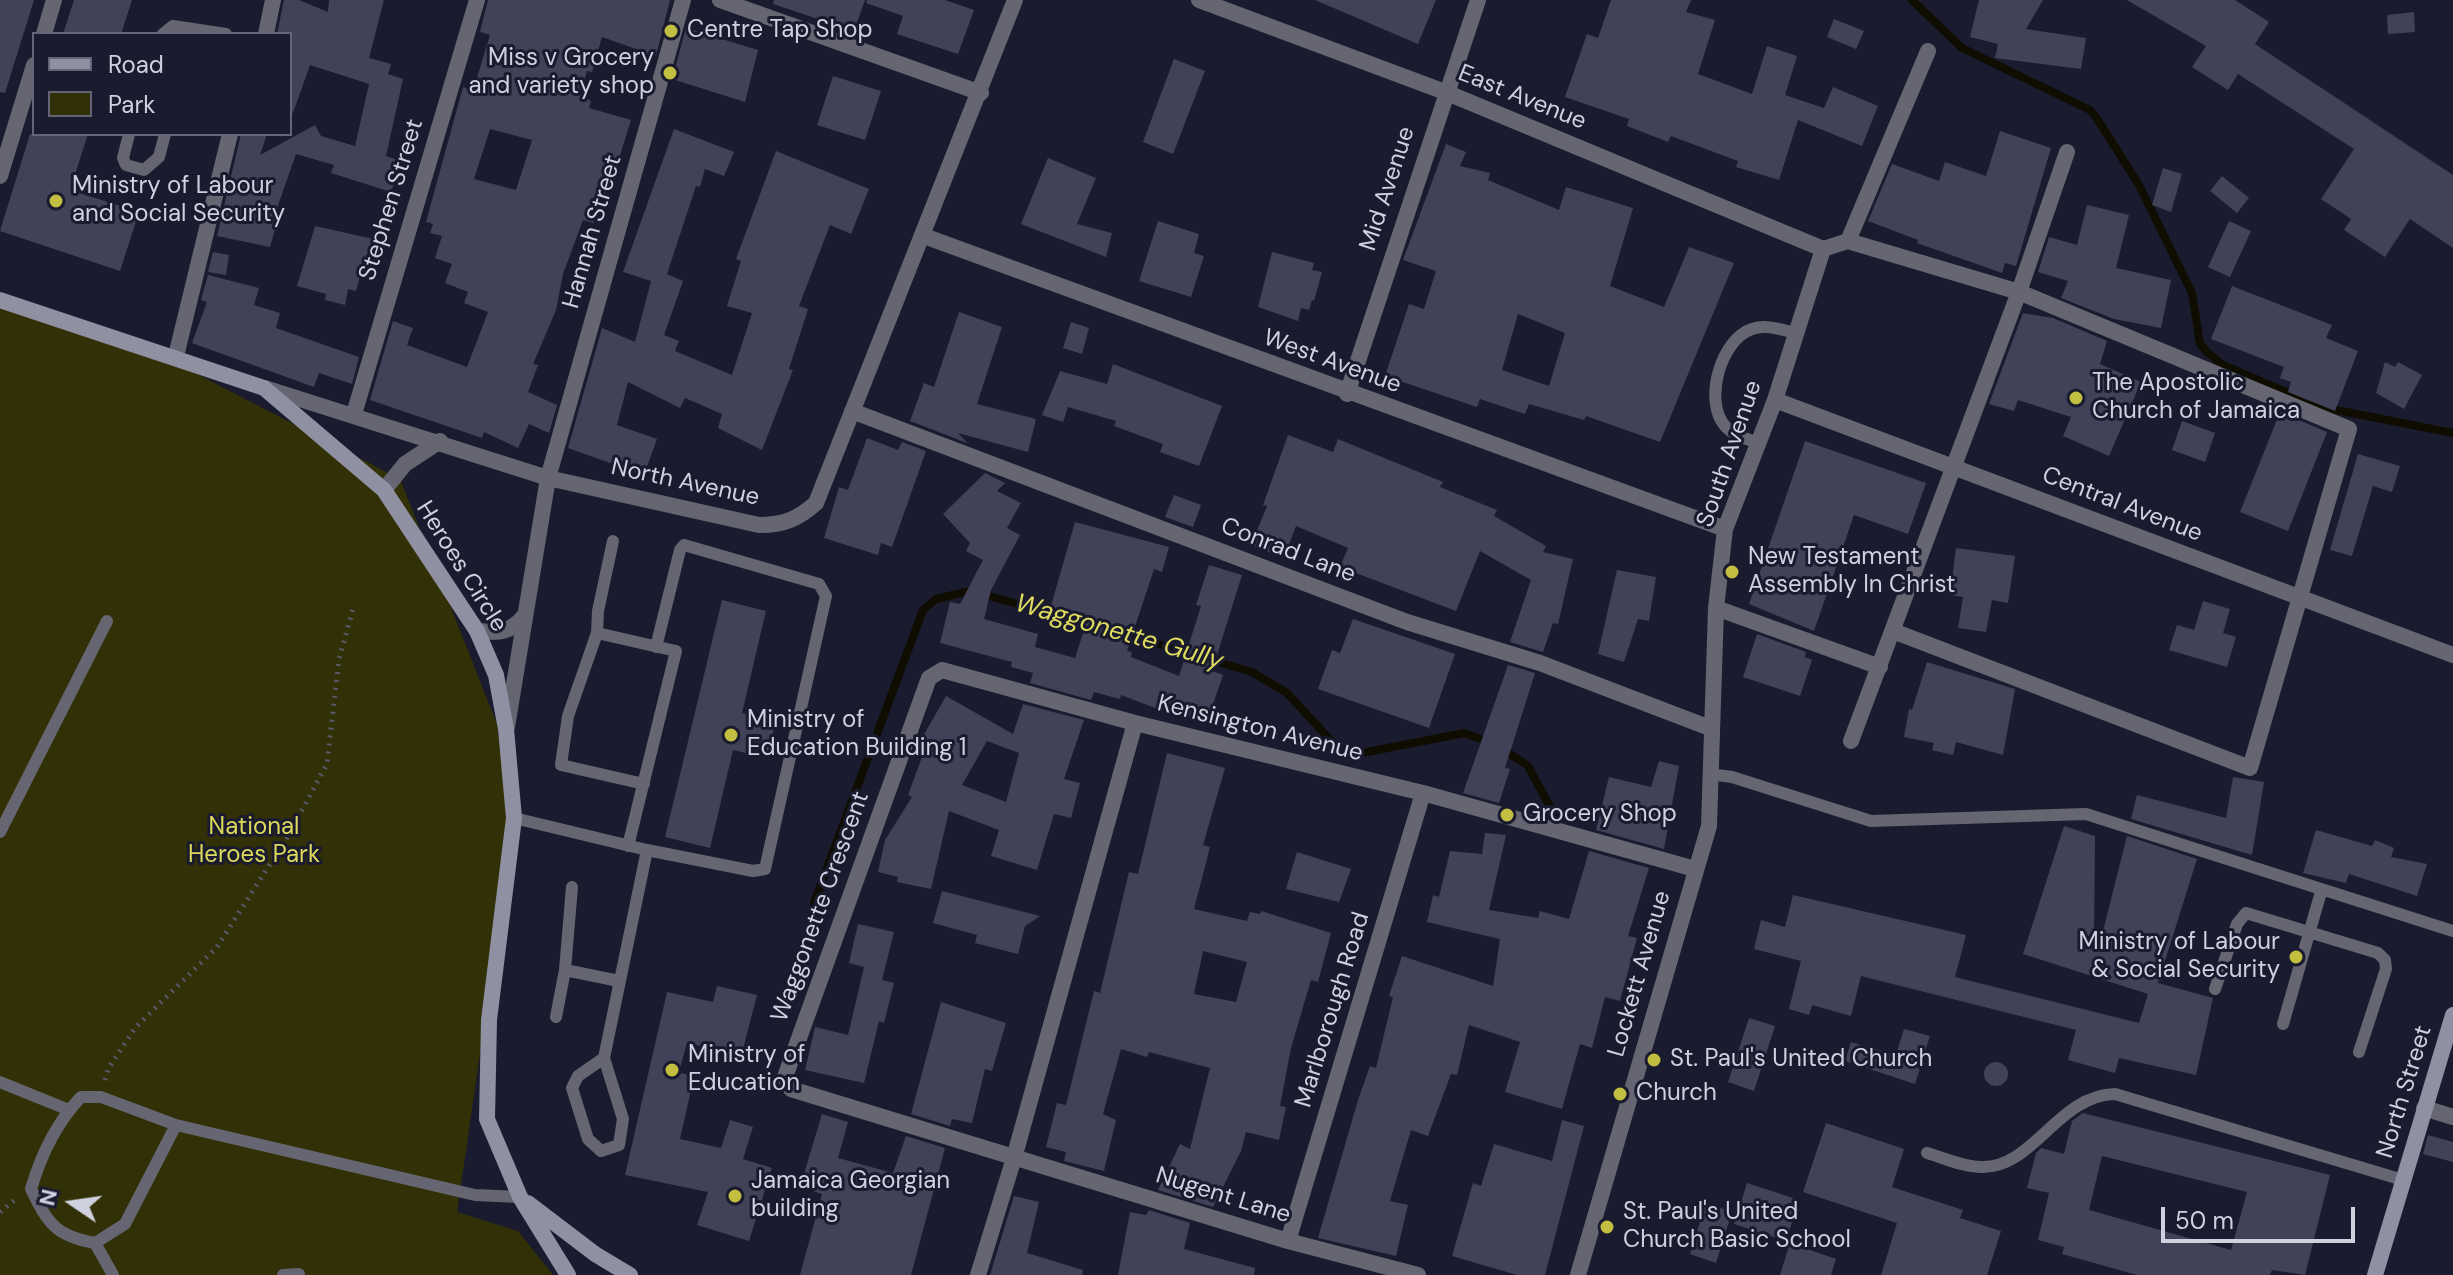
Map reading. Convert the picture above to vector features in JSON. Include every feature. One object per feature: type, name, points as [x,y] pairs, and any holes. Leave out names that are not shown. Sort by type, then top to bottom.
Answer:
[{"type":"main road","name":"Heroes Circle","points":[[0,300],[176,356],[264,388],[384,490],[477,631],[496,675],[506,729],[514,818],[489,1020],[487,1119],[524,1203],[568,1275]]},
{"type":"main road","name":"North Street","points":[[2375,1275],[2453,1015]]},
{"type":"main road","points":[[524,1203],[630,1275]]},
{"type":"street","points":[[45,32],[54,0]]},
{"type":"street","points":[[266,32],[273,0]]},
{"type":"street","name":"Stephen Street","points":[[354,414],[477,0]]},
{"type":"street","name":"Hannah Street","points":[[506,729],[548,478],[683,0]]},
{"type":"street","points":[[720,0],[981,93]]},
{"type":"street","name":"North Avenue","points":[[264,388],[440,441],[548,478],[746,523],[780,525],[800,517],[816,503],[981,93],[1015,0]]},
{"type":"street","name":"East Avenue","points":[[1199,0],[1445,92],[1823,249]]},
{"type":"street","name":"Mid Avenue","points":[[1347,394],[1478,0]]},
{"type":"street","points":[[1848,241],[1928,51]]},
{"type":"street","points":[[0,176],[32,72]]},
{"type":"street","points":[[176,356],[230,136]]},
{"type":"street","points":[[1851,741],[1951,466],[2019,292],[2067,152]]},
{"type":"street","name":"West Avenue","points":[[924,236],[1347,394],[1725,529]]},
{"type":"street","points":[[1823,249],[1848,241],[2019,292],[2349,429],[2250,768],[1893,631]]},
{"type":"street","name":"South Avenue","points":[[1710,728],[1716,608],[1725,529],[1775,400],[1823,249]]},
{"type":"street","name":"Central Avenue","points":[[1775,400],[2453,655]]},
{"type":"street","name":"Conrad Lane","points":[[852,411],[1407,622],[1540,663],[1710,728]]},
{"type":"street","points":[[384,490],[405,464],[440,441]]},
{"type":"street","points":[[1716,608],[1880,667]]},
{"type":"street","points":[[477,631],[500,633],[515,627],[526,614]]},
{"type":"street","name":"Waggonette Crescent","points":[[1014,1158],[791,1089],[785,1077],[929,678],[935,671],[942,670],[1135,723]]},
{"type":"street","name":"Kensington Avenue","points":[[978,1275],[1014,1158],[1135,723],[1423,793],[1695,869]]},
{"type":"street","name":"Lockett Avenue","points":[[1578,1275],[1709,826],[1710,728]]},
{"type":"street","name":"Marlborough Road","points":[[1288,1241],[1423,793]]},
{"type":"street","points":[[2424,1108],[2453,1117]]},
{"type":"street","name":"Nugent Lane","points":[[1014,1158],[1288,1241],[1418,1275]]},
{"type":"lane","points":[[166,32],[173,26],[196,32]]},
{"type":"lane","points":[[128,136],[123,158],[126,165],[144,170],[159,157],[164,136]]},
{"type":"lane","points":[[1758,443],[1731,432],[1718,414],[1714,400],[1725,357],[1744,332],[1757,327],[1796,333]]},
{"type":"lane","points":[[613,541],[598,611],[597,633],[568,716],[561,765],[644,784]]},
{"type":"lane","points":[[514,818],[647,850],[753,871],[765,869],[826,596],[819,584],[684,545],[680,550],[656,647]]},
{"type":"lane","points":[[0,832],[107,621]]},
{"type":"lane","points":[[597,633],[676,651],[628,846]]},
{"type":"lane","points":[[1709,774],[1732,777],[1871,821],[2086,814],[2321,892],[2453,931]]},
{"type":"lane","points":[[604,1058],[578,1076],[572,1088],[588,1139],[601,1151],[619,1145],[623,1119],[604,1058],[647,850]]},
{"type":"lane","points":[[556,1017],[565,970],[572,887]]},
{"type":"lane","points":[[2283,1024],[2321,892]]},
{"type":"lane","points":[[2215,989],[2240,917],[2246,913],[2378,953],[2385,960],[2386,969],[2359,1052]]},
{"type":"lane","points":[[565,970],[619,981]]},
{"type":"lane","points":[[0,1082],[69,1110]]},
{"type":"lane","points":[[1927,1153],[1979,1168],[1998,1166],[2023,1150],[2076,1104],[2097,1094],[2115,1094],[2403,1180]]},
{"type":"lane","points":[[176,1125],[125,1224],[95,1243],[67,1238],[44,1217],[31,1189],[39,1163],[69,1110],[81,1097],[101,1097],[176,1125],[475,1195],[524,1203]]},
{"type":"lane","points":[[95,1243],[113,1275]]},
{"type":"lane","points":[[283,1275],[299,1274]]},
{"type":"path","points":[[101,1097],[108,1069],[135,1028],[217,947],[288,836],[327,764],[339,659],[353,609]]},
{"type":"green space","name":"National Heroes Park","points":[[0,302],[170,360],[400,479],[497,724],[506,790],[507,868],[457,1212],[518,1231],[553,1275],[0,1275]]},
{"type":"building","points":[[0,0],[34,0],[5,93],[0,92]]},
{"type":"building","points":[[74,0],[132,0],[122,32],[64,32]]},
{"type":"building","points":[[284,0],[299,0],[328,12],[329,0],[384,0],[369,58],[391,64],[388,74],[403,79],[386,156],[401,161],[391,192],[331,173],[334,165],[296,154],[276,211],[280,212],[270,247],[217,236],[241,136],[266,136],[260,155],[315,125],[321,136],[355,146],[369,84],[310,65],[292,113],[292,32],[277,32]]},
{"type":"building","points":[[488,0],[670,0],[656,56],[602,37],[592,72],[587,71],[580,94],[591,101],[589,108],[631,120],[608,194],[600,192],[594,223],[583,220],[563,274],[556,310],[533,364],[538,365],[528,392],[557,405],[549,433],[529,424],[518,448],[484,432],[482,438],[370,400],[393,321],[413,328],[407,345],[467,367],[488,312],[464,303],[468,292],[445,283],[452,264],[435,258],[442,236],[430,233],[433,224],[426,222],[463,87],[473,91],[490,35],[480,32]],"holes":[[[490,129],[532,140],[516,190],[474,179]]]},
{"type":"building","points":[[774,0],[865,0],[854,31],[773,4]]},
{"type":"building","points":[[867,0],[945,0],[974,10],[958,54],[897,34],[903,16],[866,3]]},
{"type":"building","points":[[1315,0],[1436,0],[1418,44]]},
{"type":"building","points":[[1611,0],[1691,0],[1686,12],[1715,20],[1698,74],[1752,94],[1767,46],[1797,56],[1785,95],[1824,108],[1833,87],[1878,106],[1862,146],[1798,120],[1779,180],[1736,167],[1738,161],[1671,136],[1668,142],[1627,126],[1629,119],[1565,97],[1587,34],[1598,38]]},
{"type":"building","points":[[1979,0],[2043,0],[2026,29],[2086,38],[2081,69],[1995,58],[1998,44],[1970,37]]},
{"type":"building","points":[[2127,0],[2235,0],[2269,22],[2255,44],[2453,175],[2453,248],[2410,219],[2385,257],[2344,230],[2351,219],[2321,199],[2354,149],[2238,74],[2228,90],[2192,67],[2206,46]]},
{"type":"building","points":[[2414,12],[2415,32],[2388,34],[2387,15]]},
{"type":"building","points":[[1834,19],[1864,31],[1856,49],[1827,37]]},
{"type":"building","points":[[686,28],[758,50],[745,102],[672,79]]},
{"type":"building","points":[[1174,59],[1205,71],[1173,154],[1143,142]]},
{"type":"building","points":[[833,76],[881,91],[865,140],[817,125]]},
{"type":"building","points":[[674,129],[734,152],[724,176],[705,169],[700,187],[696,186],[667,274],[683,281],[664,335],[679,341],[675,351],[732,375],[752,313],[727,306],[741,261],[736,259],[776,151],[869,189],[851,234],[830,225],[799,306],[808,309],[789,369],[793,370],[762,450],[718,428],[722,414],[685,398],[680,408],[628,382],[617,425],[657,439],[644,475],[568,448],[602,328],[635,342],[651,281],[623,272]]},
{"type":"building","points":[[2000,131],[2051,148],[2016,266],[2005,263],[2002,273],[1917,243],[1918,240],[1868,221],[1892,164],[1939,181],[1945,162],[1986,176]]},
{"type":"building","name":"Ministry of Labour and Social Security","points":[[30,134],[87,136],[70,190],[139,212],[120,271],[0,231]]},
{"type":"building","points":[[1446,144],[1466,152],[1460,166],[1490,173],[1488,180],[1559,210],[1566,187],[1633,208],[1610,286],[1664,307],[1689,247],[1734,263],[1660,442],[1586,416],[1584,420],[1529,404],[1525,414],[1480,399],[1477,407],[1385,376],[1409,304],[1424,309],[1436,271],[1403,260]],"holes":[[[1518,314],[1565,333],[1549,386],[1502,370]]]},
{"type":"building","points":[[1048,158],[1096,178],[1077,224],[1112,233],[1106,257],[1021,224]]},
{"type":"building","points":[[2163,168],[2182,174],[2171,212],[2152,205]]},
{"type":"building","points":[[2222,176],[2249,198],[2237,213],[2210,191]]},
{"type":"building","points":[[2087,205],[2129,215],[2116,268],[2171,280],[2161,328],[2114,319],[2061,298],[2068,281],[2038,272],[2049,237],[2077,245]]},
{"type":"building","points":[[1158,221],[1199,234],[1194,253],[1204,256],[1191,297],[1139,281]]},
{"type":"building","points":[[2229,221],[2251,231],[2230,277],[2208,267]]},
{"type":"building","points":[[315,226],[382,241],[376,268],[363,265],[356,291],[348,289],[345,305],[325,300],[326,294],[297,286]]},
{"type":"building","points":[[213,252],[229,255],[226,275],[208,272]]},
{"type":"building","points":[[1272,252],[1314,263],[1312,270],[1322,272],[1314,301],[1309,310],[1301,308],[1298,321],[1258,307]]},
{"type":"building","points":[[208,275],[259,288],[254,305],[280,313],[276,328],[359,357],[352,384],[319,373],[314,387],[192,343],[207,302],[201,300]]},
{"type":"building","points":[[2232,286],[2332,325],[2326,338],[2358,351],[2335,411],[2288,392],[2291,382],[2280,378],[2284,367],[2211,339]]},
{"type":"building","points":[[959,312],[1002,327],[977,404],[1036,419],[1028,452],[958,433],[967,443],[910,421],[924,383],[934,387]]},
{"type":"building","points":[[2023,313],[2053,318],[2107,341],[2100,364],[2141,382],[2109,456],[2063,436],[2071,417],[2018,400],[2014,411],[1989,404]]},
{"type":"building","points":[[1071,322],[1089,328],[1082,354],[1063,348]]},
{"type":"building","points":[[2385,362],[2395,367],[2398,362],[2422,375],[2404,409],[2376,393]]},
{"type":"building","points":[[1113,364],[1222,406],[1199,466],[1160,452],[1163,444],[1114,426],[1116,421],[1068,407],[1063,422],[1042,415],[1060,371],[1107,384]]},
{"type":"building","points":[[2280,412],[2327,432],[2288,531],[2240,512]]},
{"type":"building","points":[[2182,421],[2215,433],[2205,462],[2172,450]]},
{"type":"building","points":[[1288,435],[1333,452],[1338,439],[1443,482],[1440,487],[1497,510],[1494,516],[1546,546],[1543,552],[1573,559],[1558,624],[1553,623],[1543,652],[1510,642],[1531,580],[1480,551],[1456,611],[1340,567],[1348,548],[1296,526],[1284,558],[1251,545],[1267,506],[1263,505]]},
{"type":"building","points":[[867,438],[898,450],[902,442],[926,451],[892,547],[881,543],[878,555],[824,538],[839,487],[848,490]]},
{"type":"building","points":[[1805,441],[1926,483],[1908,534],[1854,515],[1814,631],[1749,604]]},
{"type":"building","points":[[2358,454],[2400,466],[2392,492],[2373,486],[2352,556],[2330,550]]},
{"type":"building","points":[[985,473],[1005,483],[997,491],[1021,503],[1007,528],[1020,535],[991,590],[984,619],[1038,634],[1035,647],[1075,658],[1088,618],[1050,609],[1075,522],[1169,547],[1162,572],[1154,569],[1127,651],[1132,652],[1131,657],[1179,676],[1201,606],[1196,605],[1209,565],[1242,575],[1212,671],[1223,675],[1207,722],[1164,707],[1163,711],[1121,695],[1120,699],[1094,692],[1091,700],[1030,683],[1033,673],[1011,667],[1012,662],[940,643],[950,602],[960,604],[983,560],[966,551],[970,543],[943,514]]},
{"type":"building","points":[[1174,495],[1201,505],[1193,527],[1165,517]]},
{"type":"building","points":[[1956,548],[2015,556],[2008,603],[1992,600],[1986,632],[1958,628],[1963,597],[1950,595]]},
{"type":"building","points":[[1617,570],[1656,577],[1649,621],[1638,619],[1624,662],[1598,654]]},
{"type":"building","name":"Ministry of Education Building 1","points":[[722,600],[766,611],[742,713],[776,720],[767,758],[733,750],[710,848],[665,837]]},
{"type":"building","points":[[2203,601],[2230,609],[2223,633],[2236,637],[2227,667],[2169,650],[2177,625],[2194,630]]},
{"type":"building","points":[[1353,619],[1455,654],[1429,728],[1318,689],[1332,650],[1340,653]]},
{"type":"building","points":[[1757,634],[1806,652],[1805,657],[1812,660],[1800,696],[1743,677]]},
{"type":"building","points":[[1927,662],[2015,689],[2003,755],[1956,742],[1953,755],[1932,750],[1934,743],[1904,737],[1909,709],[1912,710]]},
{"type":"building","points":[[1508,665],[1535,673],[1505,768],[1510,769],[1499,803],[1463,793]]},
{"type":"building","points":[[946,696],[1013,734],[1023,704],[1084,720],[1064,779],[1080,783],[1071,818],[1054,814],[1037,870],[991,856],[999,830],[949,811],[931,889],[897,882],[898,877],[878,872],[885,840],[912,797],[908,795],[925,749],[918,745]],"holes":[[[987,741],[1019,753],[1006,802],[962,785]]]},
{"type":"building","points":[[1167,753],[1225,768],[1203,845],[1210,847],[1194,909],[1247,921],[1250,912],[1260,914],[1261,911],[1331,933],[1318,982],[1311,980],[1291,1048],[1280,1106],[1286,1107],[1279,1140],[1246,1132],[1241,1151],[1213,1207],[1158,1190],[1180,1144],[1190,1149],[1210,1068],[1149,1052],[1147,1057],[1121,1049],[1103,1114],[1116,1120],[1104,1171],[1064,1161],[1066,1152],[1046,1147],[1057,1103],[1066,1105],[1094,991],[1100,993],[1129,872],[1138,874]],"holes":[[[1203,951],[1247,962],[1236,1002],[1194,994]]]},
{"type":"building","points":[[1659,761],[1679,766],[1664,849],[1596,830],[1609,777],[1651,787]]},
{"type":"building","points":[[2233,777],[2264,782],[2252,855],[2131,819],[2137,795],[2226,818]]},
{"type":"building","points":[[2064,826],[2095,836],[2094,938],[2101,939],[2127,836],[2197,859],[2158,983],[2213,998],[2196,1075],[2119,1058],[2115,1073],[2068,1060],[2076,1030],[1861,976],[1851,1016],[1812,1005],[1809,1015],[1789,1009],[1801,961],[1754,949],[1761,920],[1785,927],[1793,895],[1966,935],[1955,977],[2139,1023],[2148,994],[2023,954]]},
{"type":"building","points":[[2316,830],[2372,846],[2375,840],[2394,848],[2391,857],[2427,864],[2417,896],[2349,874],[2346,883],[2303,873]]},
{"type":"building","points":[[1485,833],[1506,835],[1489,910],[1538,918],[1540,911],[1569,919],[1589,851],[1649,868],[1628,936],[1637,938],[1620,1001],[1605,997],[1592,1048],[1580,1044],[1562,1109],[1505,1092],[1520,1042],[1469,1025],[1457,1075],[1451,1074],[1428,1136],[1411,1130],[1390,1201],[1408,1205],[1396,1256],[1318,1238],[1358,1100],[1370,1066],[1376,1068],[1393,997],[1389,996],[1402,956],[1493,986],[1500,939],[1427,922],[1433,895],[1439,897],[1450,851],[1482,854]]},
{"type":"building","points":[[1297,852],[1351,869],[1339,902],[1286,889]]},
{"type":"building","points":[[942,891],[1040,916],[1025,926],[1018,954],[975,943],[977,935],[933,923]]},
{"type":"building","points":[[858,924],[894,932],[882,980],[894,983],[884,1023],[879,1021],[864,1083],[805,1070],[815,1027],[848,1035],[864,967],[849,963]]},
{"type":"building","points":[[717,986],[757,995],[742,1053],[701,1043],[700,1046],[687,1043],[679,1072],[694,1077],[680,1139],[721,1148],[730,1120],[753,1127],[743,1159],[772,1168],[749,1241],[697,1225],[708,1192],[625,1175],[667,992],[713,1002]]},
{"type":"building","points":[[941,1002],[1006,1023],[992,1071],[985,1069],[972,1123],[952,1119],[950,1126],[911,1114]]},
{"type":"building","points":[[1749,1018],[1775,1026],[1754,1091],[1728,1082]]},
{"type":"building","points":[[1904,1029],[1930,1036],[1915,1084],[1845,1061],[1851,1042],[1896,1055]]},
{"type":"building","points":[[1996,1062],[2007,1069],[2008,1074],[2001,1085],[1996,1086],[1985,1079],[1984,1074],[1991,1063]]},
{"type":"building","points":[[2083,1113],[2330,1175],[2305,1275],[2272,1270],[2270,1275],[2137,1275],[2062,1254],[2064,1247],[2038,1240],[2049,1193],[2027,1188],[2036,1153],[2041,1148],[2064,1154],[2072,1121]],"holes":[[[2102,1156],[2247,1192],[2231,1250],[2089,1210]]]},
{"type":"building","points":[[822,1114],[848,1122],[838,1158],[893,1173],[906,1136],[945,1148],[911,1275],[800,1275],[822,1194],[800,1187]]},
{"type":"building","points":[[1562,1120],[1584,1126],[1545,1275],[1517,1275],[1452,1256],[1473,1183],[1481,1186],[1494,1144],[1552,1161]]},
{"type":"building","points":[[1826,1123],[1904,1149],[1892,1187],[1963,1210],[1960,1218],[2001,1231],[1987,1275],[1881,1275],[1897,1223],[1803,1192]]},
{"type":"building","points":[[2428,1135],[2453,1142],[2453,1162],[2423,1154]]},
{"type":"building","points":[[1747,1183],[1799,1200],[1786,1241],[1734,1224]]},
{"type":"building","points":[[1014,1196],[1039,1202],[1027,1253],[1083,1270],[1082,1275],[990,1275]]},
{"type":"building","points":[[1706,1203],[1732,1212],[1716,1263],[1690,1254]]},
{"type":"building","points":[[1149,1210],[1190,1223],[1184,1249],[1255,1268],[1254,1275],[1118,1275],[1130,1212],[1146,1215]]},
{"type":"building","points":[[1790,1243],[1836,1259],[1831,1275],[1780,1275]]},
{"type":"waterway","points":[[1912,0],[1962,48],[2090,110],[2096,117],[2139,185],[2192,293],[2200,344],[2208,353],[2223,365],[2321,407],[2453,433]]},
{"type":"waterway","name":"Waggonette Gully","points":[[814,903],[923,610],[936,599],[970,591],[1095,625]]},
{"type":"waterway","name":"Waggonette Gully","points":[[1124,634],[1195,655]]},
{"type":"waterway","name":"Waggonette Gully","points":[[1208,659],[1252,672],[1287,693],[1335,745],[1352,755],[1464,733],[1489,742]]},
{"type":"waterway","name":"Waggonette Gully","points":[[1501,748],[1528,766],[1558,822]]},
{"type":"place","name":"Centre Tap Shop","points":[[671,31]]},
{"type":"place","name":"Miss v Grocery and variety shop","points":[[670,73]]},
{"type":"place","name":"Ministry of Labour and Social Security","points":[[56,201]]},
{"type":"place","name":"The Apostolic Church of Jamaica","points":[[2076,398]]},
{"type":"place","name":"New Testament Assembly In Christ","points":[[1732,572]]},
{"type":"place","name":"Ministry of Education Building 1","points":[[731,735]]},
{"type":"place","name":"Grocery Shop","points":[[1507,815]]},
{"type":"place","name":"Ministry of Labour & Social Security","points":[[2296,957]]},
{"type":"place","name":"St. Paul's United Church","points":[[1654,1060]]},
{"type":"place","name":"Ministry of Education","points":[[672,1070]]},
{"type":"place","name":"Church","points":[[1620,1094]]},
{"type":"place","name":"Jamaica Georgian building","points":[[735,1196]]},
{"type":"place","name":"St. Paul's United Church Basic School","points":[[1607,1227]]}]
